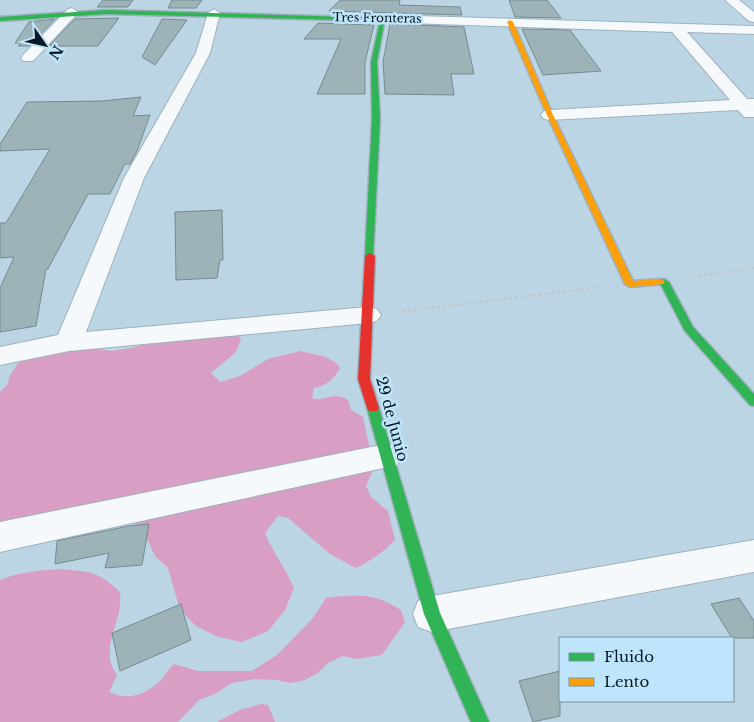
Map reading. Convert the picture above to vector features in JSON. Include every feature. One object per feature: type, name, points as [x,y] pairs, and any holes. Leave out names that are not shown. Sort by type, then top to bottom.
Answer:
[{"type":"street","points":[[732,0],[754,18]]},
{"type":"street","points":[[28,58],[72,12]]},
{"type":"street","name":"Tres Fronteras","points":[[0,19],[72,12],[260,13],[382,19],[427,14],[510,22],[677,29],[754,30]]},
{"type":"street","points":[[69,342],[134,178],[202,53],[214,13]]},
{"type":"street","name":"29 de Junio","points":[[382,19],[374,62],[376,119],[364,379],[432,614],[480,722]]},
{"type":"street","points":[[510,22],[550,115],[630,284],[664,282],[689,329],[754,402]]},
{"type":"street","points":[[677,29],[748,104],[754,118]]},
{"type":"street","points":[[550,115],[748,104]]},
{"type":"street","points":[[0,356],[69,342],[368,315]]},
{"type":"street","points":[[0,537],[386,456]]},
{"type":"street","points":[[432,614],[754,556]]},
{"type":"path","points":[[664,282],[754,268]]},
{"type":"path","points":[[368,315],[630,284]]},
{"type":"shaded area","points":[[209,321],[229,326],[236,331],[241,340],[235,353],[211,373],[220,382],[240,376],[268,359],[300,351],[326,357],[336,363],[340,368],[338,372],[326,384],[314,388],[312,398],[342,397],[348,400],[351,410],[363,417],[374,468],[366,486],[371,497],[388,511],[395,540],[377,556],[356,568],[330,554],[288,518],[278,516],[265,533],[294,588],[285,610],[268,631],[242,642],[218,637],[196,626],[180,610],[168,568],[155,556],[147,539],[135,524],[120,513],[0,550],[0,392],[8,384],[9,377],[18,363],[39,351],[62,344],[111,351],[131,348],[151,342],[191,324]]},
{"type":"shaded area","points":[[62,569],[100,576],[120,592],[120,604],[110,644],[112,664],[117,675],[109,692],[116,695],[130,696],[143,693],[156,685],[174,664],[198,671],[252,671],[277,655],[313,618],[326,598],[365,596],[382,600],[401,610],[405,622],[382,655],[356,659],[343,656],[328,663],[318,673],[305,680],[290,683],[277,680],[255,679],[232,683],[215,694],[199,700],[178,722],[0,722],[0,580],[30,572]]},
{"type":"shaded area","points":[[261,704],[268,705],[275,722],[217,722],[240,710]]},
{"type":"building","points":[[103,0],[133,0],[128,7],[97,7]]},
{"type":"building","points":[[172,0],[202,0],[196,8],[168,8]]},
{"type":"building","points":[[340,0],[400,0],[399,5],[460,7],[462,15],[329,11]]},
{"type":"building","points":[[509,0],[547,0],[561,18],[515,17]]},
{"type":"building","points":[[119,18],[98,46],[49,46],[75,19]]},
{"type":"building","points":[[55,19],[29,46],[18,46],[21,43],[15,43],[29,22]]},
{"type":"building","points":[[162,19],[187,20],[155,65],[142,57]]},
{"type":"building","points":[[318,23],[374,25],[365,62],[365,94],[317,94],[341,39],[304,39]]},
{"type":"building","points":[[390,24],[464,27],[474,74],[451,74],[454,95],[385,94],[383,62]]},
{"type":"building","points":[[522,29],[570,30],[601,71],[543,75]]},
{"type":"building","points":[[141,97],[133,116],[150,115],[137,151],[130,164],[125,164],[110,194],[88,194],[48,269],[46,269],[36,326],[0,332],[0,288],[14,257],[0,258],[0,223],[6,223],[50,149],[0,151],[0,144],[27,102],[102,101]]},
{"type":"building","points":[[222,210],[223,260],[220,260],[217,278],[176,280],[175,212]]},
{"type":"building","points":[[149,524],[142,565],[105,568],[109,553],[55,564],[57,541],[129,526]]},
{"type":"building","points":[[739,598],[754,621],[754,638],[731,637],[711,604]]},
{"type":"building","points":[[181,604],[191,640],[120,671],[112,633]]},
{"type":"building","points":[[559,671],[560,716],[533,722],[519,681]]},
{"type":"traffic: fast","points":[[0,19],[106,12],[383,19],[374,62],[376,119],[370,256]]},
{"type":"traffic: fast","points":[[660,282],[664,282],[689,329],[754,402]]},
{"type":"traffic: fast","points":[[373,408],[432,614],[480,722]]},
{"type":"traffic: slow","points":[[510,22],[550,115],[630,284],[660,282]]},
{"type":"traffic: jam","points":[[370,256],[364,379],[373,408]]}]
